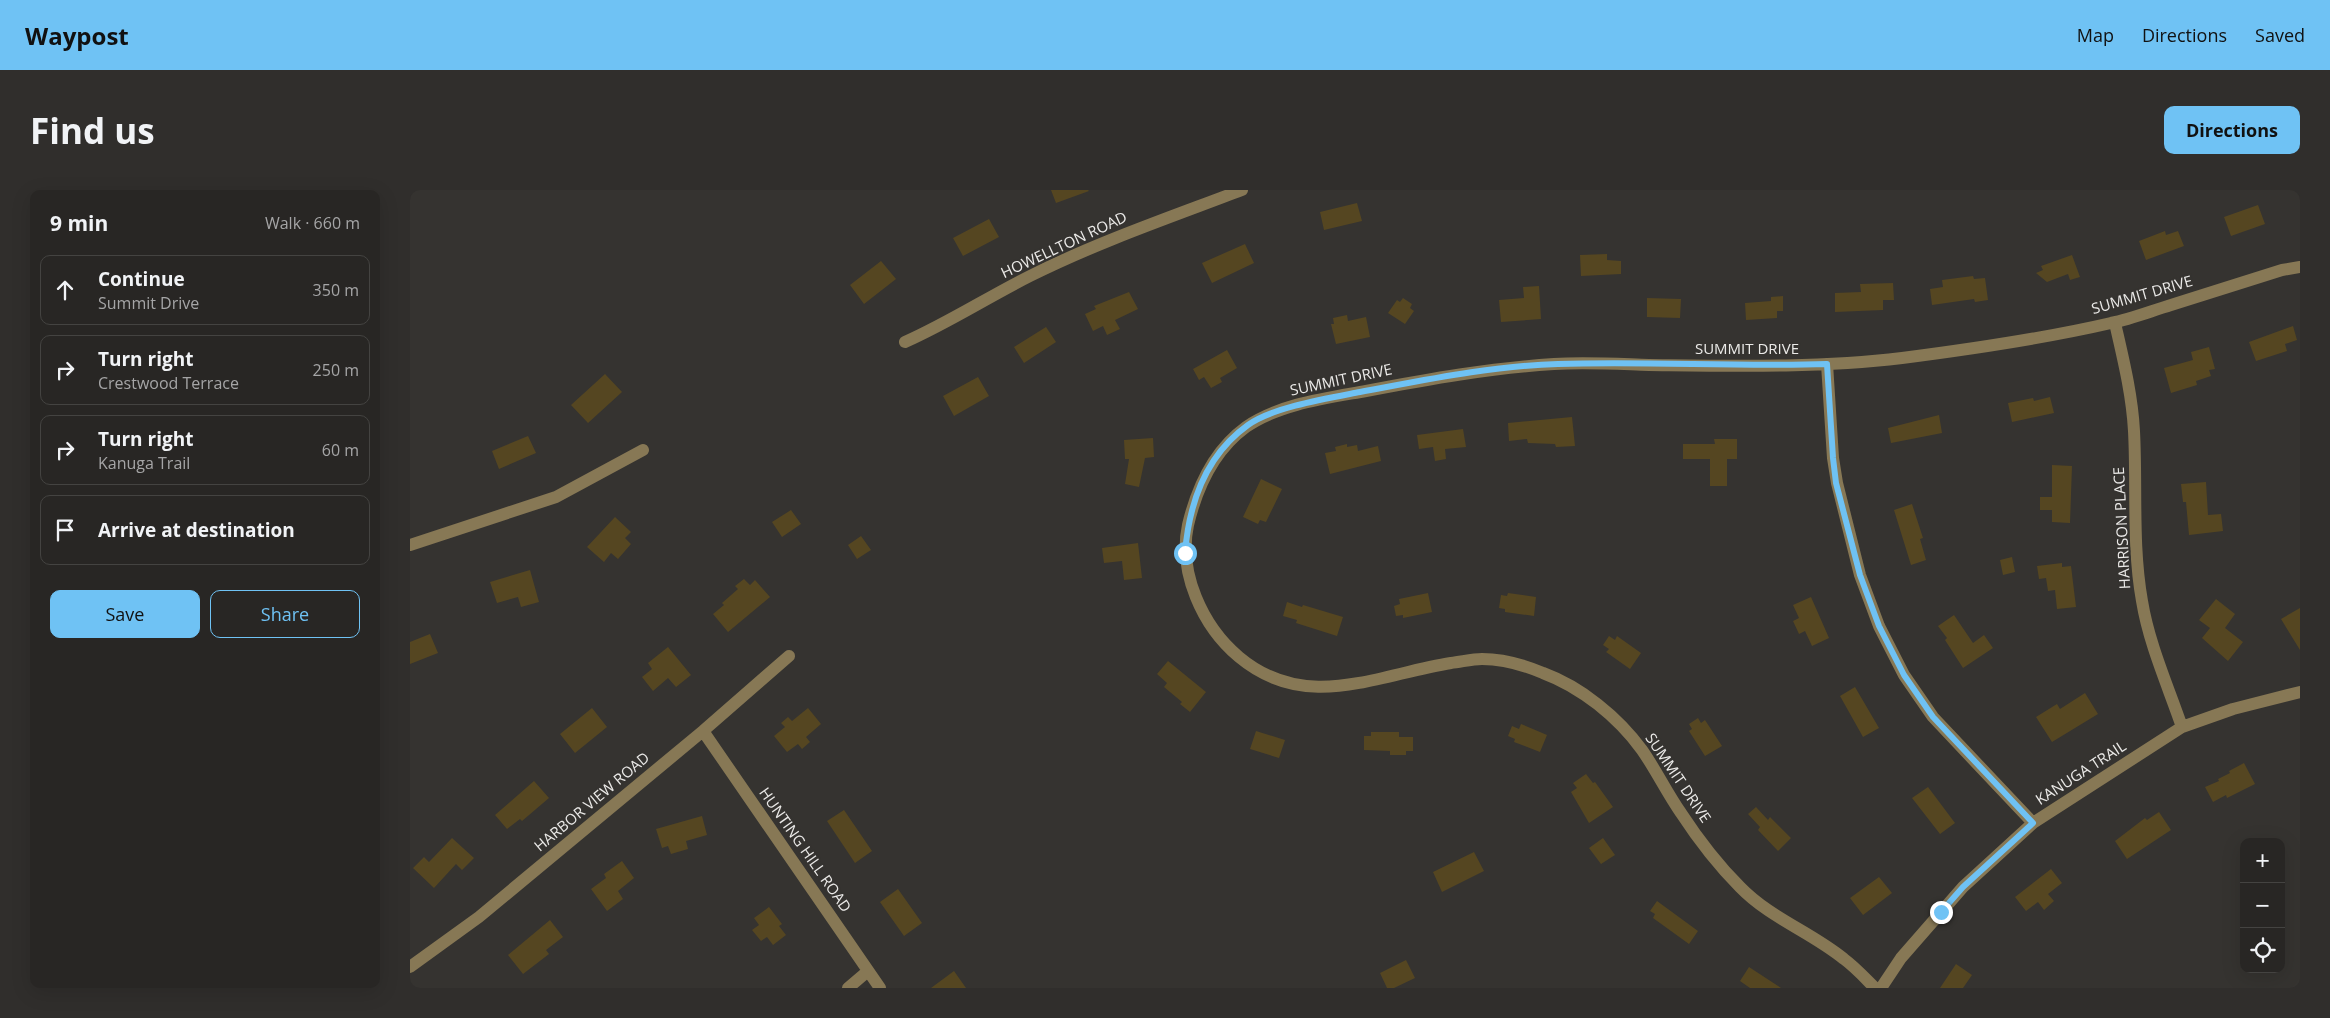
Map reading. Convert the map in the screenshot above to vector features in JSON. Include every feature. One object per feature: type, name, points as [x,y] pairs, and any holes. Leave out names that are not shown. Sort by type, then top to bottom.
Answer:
[{"type":"street","name":"HOWELLTON ROAD","points":[[905,342],[936,328],[1030,276],[1139,229],[1242,190]]},
{"type":"street","name":"SUMMIT DRIVE","points":[[1875,988],[1843,957],[1769,912],[1746,893],[1721,867],[1684,819],[1641,749],[1622,727],[1596,703],[1551,676],[1517,663],[1480,659],[1417,669],[1341,687],[1319,689],[1283,680],[1256,669],[1239,658],[1211,628],[1201,610],[1191,581],[1185,553],[1189,523],[1207,469],[1225,445],[1249,424],[1289,408],[1459,373],[1557,364],[1751,366],[1827,364],[1897,359],[1991,346],[2115,323],[2282,270],[2300,267]]},
{"type":"street","name":"HARRISON PLACE","points":[[2115,323],[2128,378],[2134,429],[2138,564],[2141,598],[2149,632],[2182,727]]},
{"type":"street","points":[[1827,364],[1836,483],[1860,575],[1879,626],[1904,675],[1933,717],[2033,823]]},
{"type":"street","points":[[410,545],[556,497],[643,450]]},
{"type":"street","name":"HARBOR VIEW ROAD","points":[[410,967],[479,917],[703,731],[789,656]]},
{"type":"street","name":"KANUGA TRAIL","points":[[1881,988],[1901,958],[1963,887],[2033,823],[2182,727],[2233,709],[2300,692]]},
{"type":"street","name":"HUNTING HILL ROAD","points":[[703,731],[880,988]]},
{"type":"street","points":[[848,988],[868,971]]},
{"type":"building","points":[[1051,190],[1088,190],[1089,191],[1056,203]]},
{"type":"building","points":[[1357,203],[1362,221],[1324,230],[1320,212]]},
{"type":"building","points":[[2258,205],[2265,224],[2231,236],[2224,217]]},
{"type":"building","points":[[989,219],[999,237],[963,256],[953,238]]},
{"type":"building","points":[[2165,231],[2166,235],[2178,231],[2184,246],[2146,260],[2139,241]]},
{"type":"building","points":[[1245,244],[1254,263],[1212,283],[1202,263]]},
{"type":"building","points":[[1607,254],[1607,260],[1621,261],[1621,274],[1581,276],[1580,255]]},
{"type":"building","points":[[2072,255],[2080,277],[2070,280],[2068,274],[2047,282],[2036,273],[2043,270],[2041,266]]},
{"type":"building","points":[[881,261],[896,279],[864,304],[850,285]]},
{"type":"building","points":[[1973,276],[1974,279],[1985,278],[1988,300],[1975,302],[1974,299],[1932,305],[1930,289],[1943,287],[1942,280]]},
{"type":"building","points":[[1893,283],[1894,300],[1883,300],[1883,310],[1835,312],[1835,293],[1861,292],[1860,284]]},
{"type":"building","points":[[1539,286],[1541,319],[1501,322],[1499,300],[1524,298],[1523,287]]},
{"type":"building","points":[[1129,292],[1138,309],[1115,320],[1120,329],[1107,335],[1103,326],[1093,331],[1085,314],[1096,309],[1094,306]]},
{"type":"building","points":[[1783,296],[1783,311],[1777,311],[1777,318],[1746,320],[1745,303],[1771,301],[1771,297]]},
{"type":"building","points":[[1403,298],[1412,304],[1410,308],[1414,311],[1405,324],[1388,313],[1397,300],[1400,302]]},
{"type":"building","points":[[1647,298],[1681,299],[1680,318],[1647,317]]},
{"type":"building","points":[[1347,315],[1348,321],[1366,317],[1370,337],[1336,344],[1331,324],[1334,324],[1333,318]]},
{"type":"building","points":[[2293,326],[2297,340],[2285,344],[2287,351],[2256,361],[2249,342]]},
{"type":"building","points":[[1046,327],[1056,342],[1024,363],[1014,347]]},
{"type":"building","points":[[2209,347],[2215,369],[2209,370],[2211,376],[2196,381],[2197,385],[2171,393],[2164,368],[2193,360],[2191,352]]},
{"type":"building","points":[[1227,350],[1237,368],[1220,378],[1222,382],[1211,388],[1204,377],[1199,380],[1193,369]]},
{"type":"building","points":[[605,374],[622,392],[588,423],[571,405]]},
{"type":"building","points":[[978,377],[989,396],[954,416],[943,396]]},
{"type":"building","points":[[2050,397],[2054,413],[2012,422],[2008,403],[2033,398],[2034,401]]},
{"type":"building","points":[[1939,415],[1942,433],[1891,443],[1888,428]]},
{"type":"building","points":[[1572,417],[1575,446],[1556,447],[1555,444],[1528,443],[1527,439],[1509,441],[1508,423]]},
{"type":"building","points":[[1463,429],[1466,447],[1445,449],[1446,459],[1435,461],[1433,447],[1419,449],[1417,435]]},
{"type":"building","points":[[528,436],[536,453],[499,469],[492,451]]},
{"type":"building","points":[[1153,438],[1154,457],[1145,458],[1139,487],[1125,484],[1129,459],[1125,459],[1124,440]]},
{"type":"building","points":[[1714,439],[1737,439],[1737,459],[1727,459],[1727,486],[1710,486],[1710,459],[1683,459],[1683,444],[1715,444]]},
{"type":"building","points":[[1347,444],[1347,447],[1357,445],[1358,451],[1378,446],[1381,461],[1330,474],[1325,453],[1336,451],[1335,447]]},
{"type":"building","points":[[2052,465],[2072,466],[2070,523],[2052,522],[2052,510],[2040,510],[2040,497],[2052,497]]},
{"type":"building","points":[[1261,479],[1282,489],[1266,522],[1260,520],[1258,524],[1243,517]]},
{"type":"building","points":[[2206,482],[2208,515],[2221,514],[2223,531],[2189,535],[2186,502],[2183,502],[2181,484]]},
{"type":"building","points":[[1912,504],[1923,538],[1920,539],[1926,560],[1911,565],[1894,510]]},
{"type":"building","points":[[791,510],[801,524],[782,537],[772,522]]},
{"type":"building","points":[[615,517],[631,532],[625,538],[631,544],[618,559],[611,553],[604,562],[587,547]]},
{"type":"building","points":[[861,536],[871,550],[857,559],[848,545]]},
{"type":"building","points":[[1138,543],[1142,578],[1124,580],[1122,561],[1104,563],[1102,548]]},
{"type":"building","points":[[2012,557],[2015,572],[2003,575],[2000,560]]},
{"type":"building","points":[[2062,563],[2062,567],[2071,566],[2076,607],[2057,609],[2055,590],[2048,591],[2046,578],[2039,579],[2037,566]]},
{"type":"building","points":[[530,570],[539,602],[521,607],[518,597],[497,603],[490,582]]},
{"type":"building","points":[[744,579],[750,585],[755,580],[770,597],[728,632],[713,614],[724,605],[722,603],[738,589],[735,586]]},
{"type":"building","points":[[1428,593],[1432,612],[1403,618],[1403,615],[1396,616],[1394,606],[1400,604],[1399,599]]},
{"type":"building","points":[[1508,593],[1536,597],[1534,616],[1505,612],[1505,609],[1499,608],[1501,595],[1507,596]]},
{"type":"building","points":[[1811,597],[1829,638],[1812,646],[1805,631],[1799,634],[1793,621],[1799,618],[1793,605]]},
{"type":"building","points":[[2216,599],[2235,614],[2225,628],[2243,642],[2228,661],[2202,638],[2210,628],[2199,620]]},
{"type":"building","points":[[1287,602],[1343,617],[1337,636],[1296,623],[1297,620],[1283,616]]},
{"type":"building","points":[[2300,608],[2300,650],[2281,619]]},
{"type":"building","points":[[1954,615],[1973,643],[1984,635],[1993,648],[1963,668],[1945,640],[1947,638],[1938,626]]},
{"type":"building","points":[[430,634],[438,653],[410,664],[410,642]]},
{"type":"building","points":[[1609,636],[1615,640],[1617,636],[1641,653],[1630,669],[1606,652],[1609,649],[1603,645]]},
{"type":"building","points":[[668,647],[691,675],[676,687],[668,678],[653,691],[642,677],[652,669],[648,663]]},
{"type":"building","points":[[1168,661],[1206,692],[1190,712],[1180,704],[1182,702],[1164,687],[1167,683],[1157,674]]},
{"type":"building","points":[[1855,687],[1879,728],[1863,737],[1840,696]]},
{"type":"building","points":[[2085,693],[2098,714],[2052,742],[2036,717],[2057,704],[2060,709]]},
{"type":"building","points":[[592,708],[607,727],[575,753],[560,734]]},
{"type":"building","points":[[808,708],[821,724],[806,737],[810,742],[802,749],[798,744],[787,752],[774,736],[785,727],[781,723],[788,717],[792,721]]},
{"type":"building","points":[[1698,718],[1701,723],[1705,720],[1722,746],[1705,756],[1689,731],[1692,729],[1689,724]]},
{"type":"building","points":[[1521,724],[1547,735],[1540,752],[1514,742],[1515,739],[1508,736],[1512,726],[1519,729]]},
{"type":"building","points":[[1256,731],[1285,740],[1279,758],[1250,749]]},
{"type":"building","points":[[1371,732],[1399,732],[1399,737],[1413,737],[1413,751],[1406,751],[1406,755],[1390,755],[1390,751],[1364,750],[1364,736],[1371,736]]},
{"type":"building","points":[[2244,763],[2255,784],[2227,798],[2226,795],[2213,802],[2205,787],[2219,781],[2218,779],[2230,773],[2229,771]]},
{"type":"building","points":[[1586,774],[1593,783],[1595,782],[1613,807],[1589,823],[1571,792],[1577,788],[1573,783]]},
{"type":"building","points":[[534,781],[549,798],[522,821],[520,819],[507,829],[495,815]]},
{"type":"building","points":[[1928,787],[1955,823],[1940,834],[1912,798]]},
{"type":"building","points":[[1756,807],[1768,820],[1770,817],[1791,838],[1778,851],[1758,830],[1760,827],[1748,814]]},
{"type":"building","points":[[844,810],[872,851],[855,863],[827,821]]},
{"type":"building","points":[[2159,812],[2171,830],[2127,859],[2115,841],[2145,818],[2147,820]]},
{"type":"building","points":[[702,816],[707,835],[686,841],[688,849],[671,854],[668,846],[662,848],[656,829]]},
{"type":"building","points":[[452,838],[474,858],[462,870],[456,864],[434,888],[413,868],[424,857],[429,862]]},
{"type":"building","points":[[1603,838],[1615,855],[1601,864],[1589,848]]},
{"type":"building","points":[[1474,852],[1484,871],[1442,892],[1433,872]]},
{"type":"building","points":[[622,861],[634,878],[618,891],[623,899],[607,911],[591,889],[606,878],[604,874]]},
{"type":"building","points":[[2051,869],[2062,883],[2048,894],[2054,901],[2044,910],[2038,902],[2026,911],[2015,897]]},
{"type":"building","points":[[1879,877],[1892,893],[1863,915],[1850,898]]},
{"type":"building","points":[[898,889],[922,923],[904,936],[880,902]]},
{"type":"building","points":[[1657,901],[1698,931],[1689,944],[1653,918],[1655,914],[1650,911]]},
{"type":"building","points":[[769,907],[782,924],[779,926],[786,935],[773,945],[767,937],[761,941],[752,930],[759,925],[754,918]]},
{"type":"building","points":[[550,920],[563,937],[546,950],[549,954],[523,974],[508,955]]},
{"type":"building","points":[[1406,960],[1415,978],[1394,988],[1387,988],[1380,973]]},
{"type":"building","points":[[1956,964],[1972,975],[1963,988],[1940,988]]},
{"type":"building","points":[[1749,967],[1781,988],[1750,988],[1740,981]]},
{"type":"building","points":[[954,971],[966,988],[931,988]]},
{"type":"route","points":[[1185,553],[1187,530],[1207,469],[1225,445],[1249,424],[1289,408],[1339,396],[1459,373],[1557,364],[1761,366],[1827,364],[1836,483],[1860,575],[1879,626],[1904,675],[1933,717],[2033,823],[1963,887],[1941,912]]}]
